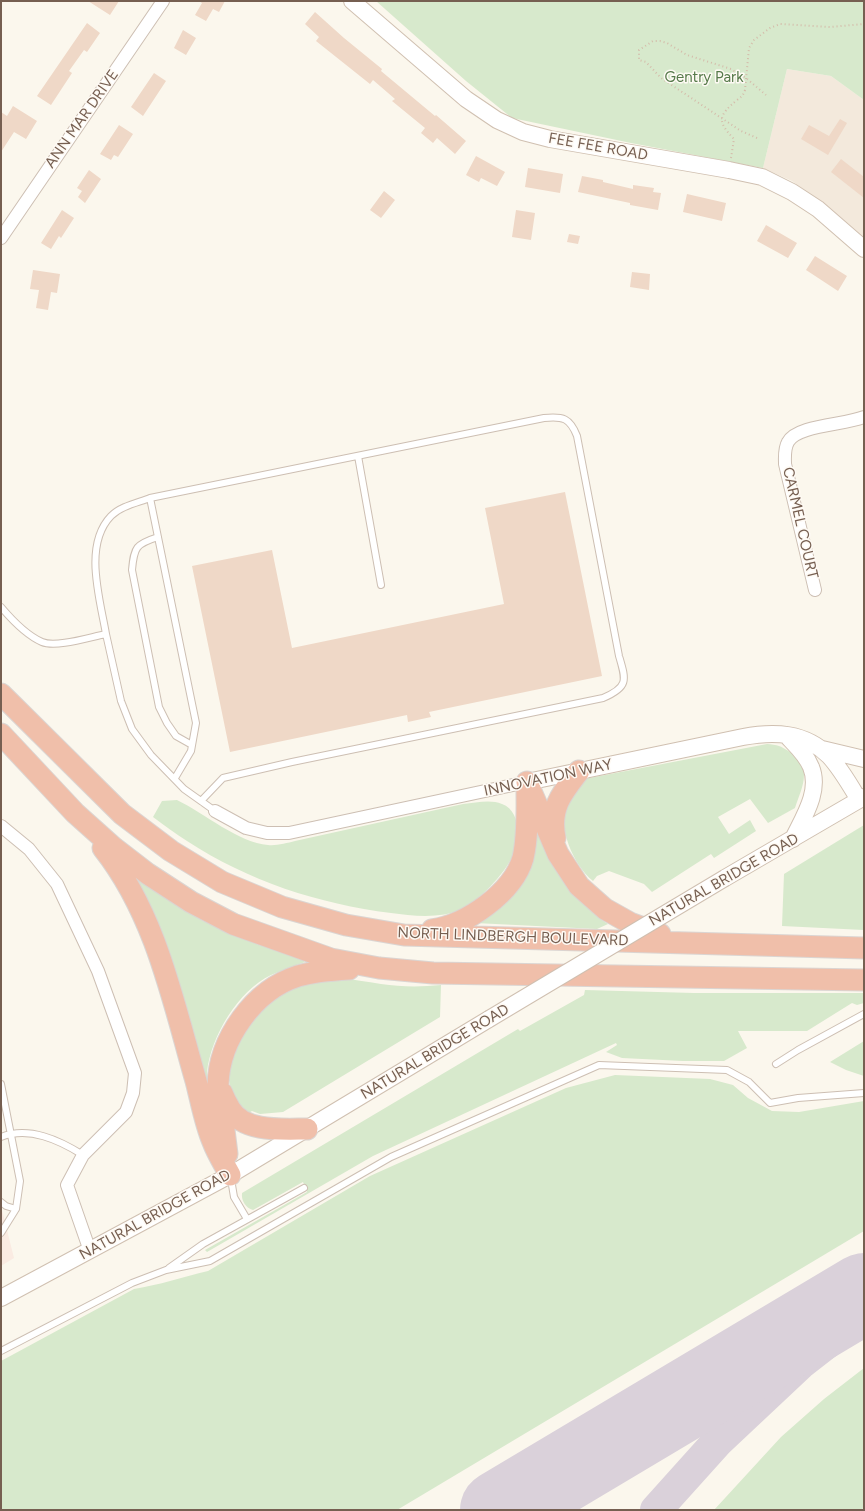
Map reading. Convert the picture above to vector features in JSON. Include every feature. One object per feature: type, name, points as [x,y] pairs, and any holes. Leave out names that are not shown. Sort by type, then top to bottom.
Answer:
[{"type":"highway","name":"NORTH LINDBERGH BOULEVARD","points":[[1,694],[122,814],[171,851],[222,882],[282,907],[346,924],[404,935],[864,948]]},
{"type":"highway","points":[[1,734],[75,813],[113,848],[148,874],[198,906],[234,924],[331,959],[379,968],[433,973],[864,980]]},
{"type":"highway","points":[[558,854],[553,830],[558,800],[579,771]]},
{"type":"highway","points":[[404,935],[456,924],[475,914],[496,897],[512,878],[522,860],[526,840],[528,782]]},
{"type":"highway","points":[[528,782],[558,854],[579,886],[605,909],[630,923],[662,935],[690,943]]},
{"type":"highway","points":[[75,813],[111,858],[132,892],[153,937],[167,976],[213,1142],[230,1174]]},
{"type":"highway","points":[[230,1174],[218,1085],[222,1055],[233,1031],[250,1008],[274,988],[297,977],[320,971],[379,968]]},
{"type":"highway","points":[[218,1085],[230,1111],[256,1127],[271,1129],[307,1129]]},
{"type":"main road","name":"FEE FEE ROAD","points":[[352,1],[466,99],[498,120],[523,132],[550,139],[762,177],[792,192],[818,209],[864,249]]},
{"type":"main road","name":"INNOVATION WAY","points":[[528,782],[763,733],[785,734],[801,739],[818,748],[830,757],[862,798]]},
{"type":"main road","points":[[785,734],[803,754],[811,767],[814,786],[809,807],[792,839]]},
{"type":"main road","points":[[818,748],[864,759]]},
{"type":"main road","name":"NATURAL BRIDGE ROAD","points":[[1,1298],[230,1174],[724,878],[862,798]]},
{"type":"street","name":"ANN MAR DRIVE","points":[[1,238],[163,1]]},
{"type":"street","name":"CARMEL COURT","points":[[815,590],[785,464],[785,451],[788,442],[794,434],[806,429],[844,422],[864,416]]},
{"type":"street","name":"INNOVATION WAY","points":[[215,811],[246,828],[267,833],[290,833],[528,782]]},
{"type":"street","points":[[1,826],[29,849],[57,884],[98,971],[135,1073],[133,1093],[126,1112],[82,1155],[67,1185],[90,1251]]},
{"type":"lane","points":[[201,801],[223,778],[292,762],[603,698],[614,693],[621,687],[625,676],[619,656],[578,436],[573,425],[567,420],[558,416],[544,418],[150,498],[125,507],[111,516],[98,537],[94,565],[106,634],[121,702],[132,730],[151,755],[175,778],[184,789],[215,811]]},
{"type":"lane","points":[[358,456],[381,585]]},
{"type":"lane","points":[[150,498],[196,723],[191,751],[175,778]]},
{"type":"lane","points":[[158,537],[143,542],[134,553],[132,570],[159,707],[176,736],[192,745]]},
{"type":"lane","points":[[1,607],[23,629],[42,642],[60,644],[106,634]]},
{"type":"lane","points":[[776,1064],[798,1050],[864,1014]]},
{"type":"lane","points":[[1,1351],[132,1283],[166,1270],[210,1261],[390,1157],[599,1065],[727,1070],[749,1082],[770,1103],[798,1098],[864,1093]]},
{"type":"lane","points":[[1,1084],[20,1181],[16,1209],[1,1233]]},
{"type":"lane","points":[[1,1137],[11,1133],[46,1136],[82,1155]]},
{"type":"lane","points":[[230,1174],[234,1197],[247,1219]]},
{"type":"lane","points":[[166,1270],[203,1244],[304,1188]]},
{"type":"lane","points":[[1,1202],[6,1206],[16,1209]]},
{"type":"path","points":[[729,170],[734,139],[724,128],[722,119],[723,115],[728,109],[743,96],[745,90],[749,48],[754,40],[770,28],[780,24],[830,27],[864,24]]},
{"type":"path","points":[[757,138],[740,131],[661,78],[646,62],[639,60],[639,50],[653,41],[667,43],[687,55],[731,70],[746,78],[766,95]]},
{"type":"shaded area","points":[[787,69],[831,76],[864,100],[864,242],[821,202],[792,181],[763,168]]},
{"type":"shaded area","points":[[1,1206],[14,1258],[1,1266]]},
{"type":"green space","name":"Gentry Park","points":[[376,1],[864,1],[864,100],[831,76],[787,69],[763,168],[631,143],[512,118],[466,81]]},
{"type":"green space","points":[[767,744],[779,746],[788,751],[796,758],[804,770],[802,788],[795,808],[768,823],[750,799],[718,817],[729,834],[750,820],[756,831],[714,858],[711,854],[652,892],[644,884],[609,871],[597,876],[593,881],[579,865],[573,855],[565,833],[564,811],[567,798],[584,779]]},
{"type":"green space","points":[[177,800],[245,839],[268,845],[285,843],[463,804],[488,802],[502,804],[512,811],[517,823],[517,837],[512,857],[508,864],[497,879],[476,900],[454,912],[418,916],[337,904],[285,889],[234,868],[187,841],[153,817],[162,801]]},
{"type":"green space","points":[[864,825],[864,930],[782,926],[784,874]]},
{"type":"green space","points":[[537,830],[559,870],[575,894],[596,915],[608,924],[597,929],[475,923],[535,853]]},
{"type":"green space","points":[[128,869],[160,895],[203,921],[259,945],[297,956],[305,962],[271,975],[259,982],[237,1003],[220,1030],[214,1044],[207,1072],[209,1087],[205,1089]]},
{"type":"green space","points":[[338,978],[396,986],[441,985],[440,1017],[283,1112],[260,1114],[252,1111],[247,1114],[233,1099],[229,1080],[230,1064],[235,1046],[257,1011],[299,983]]},
{"type":"green space","points":[[585,990],[694,993],[864,993],[864,1003],[857,1005],[852,1003],[807,1031],[738,1031],[747,1048],[724,1061],[683,1061],[622,1058],[606,1052],[617,1045],[616,1043],[373,1156],[207,1252],[205,1250],[307,1192],[303,1182],[253,1210],[244,1204],[242,1193],[518,1029],[520,1031],[584,995]]},
{"type":"green space","points":[[864,1041],[864,1076],[846,1070],[830,1062]]},
{"type":"green space","points":[[615,1075],[710,1079],[733,1085],[748,1098],[772,1111],[799,1112],[864,1101],[864,1231],[397,1510],[1,1510],[1,1361],[134,1289],[208,1271],[370,1176],[566,1088]]},
{"type":"green space","points":[[864,1368],[864,1508],[860,1510],[714,1510],[781,1437],[824,1399]]},
{"type":"building","points":[[88,1],[119,1],[110,15]]},
{"type":"building","points":[[199,1],[225,1],[219,12],[213,9],[206,21],[195,15],[202,3]]},
{"type":"building","points":[[315,12],[382,69],[381,71],[466,141],[455,154],[437,138],[433,143],[421,133],[425,128],[392,101],[395,99],[373,80],[370,84],[316,41],[319,37],[305,24]]},
{"type":"building","points":[[87,23],[100,33],[87,52],[84,50],[69,71],[72,73],[51,105],[37,96]]},
{"type":"building","points":[[183,30],[196,38],[186,55],[174,48]]},
{"type":"building","points":[[154,73],[166,81],[143,116],[131,107]]},
{"type":"building","points":[[13,106],[37,121],[26,139],[14,132],[1,152],[1,112],[7,116]]},
{"type":"building","points":[[840,119],[847,123],[828,155],[801,139],[809,125],[829,136]]},
{"type":"building","points":[[119,125],[133,134],[118,157],[114,155],[111,160],[100,154]]},
{"type":"building","points":[[476,156],[505,172],[497,186],[481,178],[479,182],[466,175]]},
{"type":"building","points":[[841,159],[864,177],[864,198],[831,172]]},
{"type":"building","points":[[528,168],[563,174],[560,193],[525,187]]},
{"type":"building","points":[[89,170],[101,179],[85,203],[78,197],[82,191],[77,188]]},
{"type":"building","points":[[582,176],[603,180],[603,182],[633,189],[633,185],[654,188],[653,192],[661,193],[658,210],[630,205],[630,203],[578,192]]},
{"type":"building","points":[[384,191],[395,200],[381,218],[370,210]]},
{"type":"building","points":[[687,194],[726,203],[722,221],[683,212]]},
{"type":"building","points":[[62,210],[74,218],[61,238],[59,236],[51,249],[41,243]]},
{"type":"building","points":[[516,210],[535,213],[531,240],[512,237]]},
{"type":"building","points":[[766,225],[797,243],[788,258],[757,241]]},
{"type":"building","points":[[569,234],[580,236],[578,244],[567,242]]},
{"type":"building","points":[[815,256],[847,276],[838,291],[806,270]]},
{"type":"building","points":[[33,270],[60,274],[57,293],[51,292],[48,310],[36,308],[39,290],[30,289]]},
{"type":"building","points":[[632,272],[650,274],[649,290],[630,287]]},
{"type":"building","points":[[565,492],[602,676],[429,712],[431,717],[408,722],[407,715],[230,752],[192,566],[272,550],[292,648],[504,604],[485,508]]},
{"type":"taxiway","points":[[656,1510],[718,1441],[800,1364],[864,1314]]},
{"type":"runway","points":[[500,1510],[864,1293]]}]
